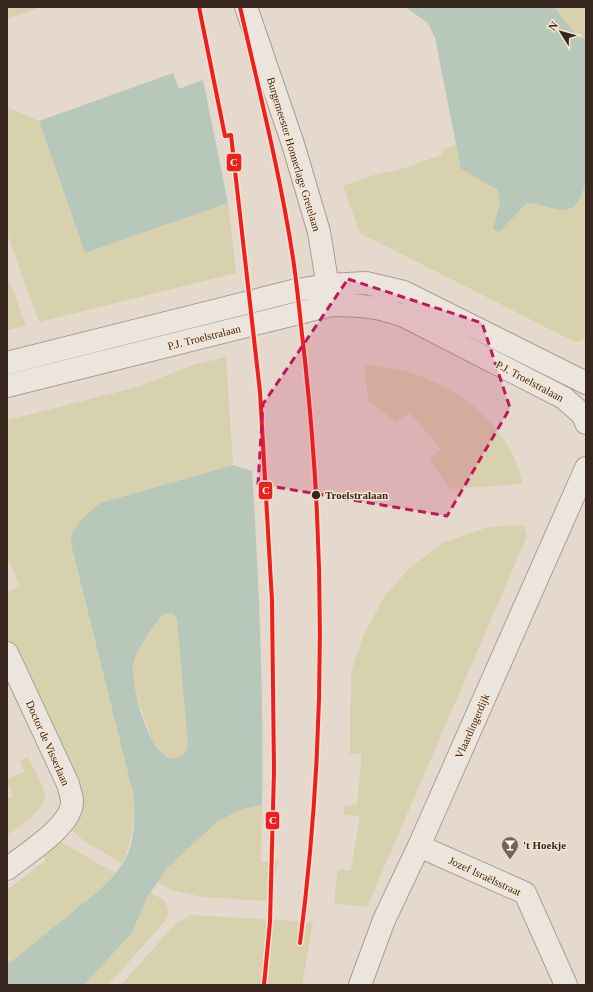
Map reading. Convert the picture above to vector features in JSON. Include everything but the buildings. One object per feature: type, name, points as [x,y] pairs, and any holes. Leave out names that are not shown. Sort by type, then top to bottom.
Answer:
[{"type":"street","name":"Burgemeester Honnerlage Gretelaan","points":[[246,7],[293,144],[319,232],[329,295]]},
{"type":"street","name":"P.J. Troelstralaan","points":[[7,386],[329,295],[366,283],[404,292],[586,383]]},
{"type":"street","name":"P.J. Troelstralaan","points":[[7,363],[297,290],[329,295],[361,305],[384,308],[404,316],[564,398],[583,416],[586,422]]},
{"type":"street","name":"Vlaardingerdijk","points":[[360,985],[384,920],[419,846],[586,468]]},
{"type":"street","name":"Doctor de Visserlaan","points":[[7,653],[68,784],[72,803],[67,816],[54,833],[7,869]]},
{"type":"street","name":"Jozef Israëlsstraat","points":[[419,846],[525,893],[566,985]]},
{"type":"highlighted area","points":[[348,279],[482,323],[510,408],[447,516],[258,484],[263,404]]},
{"type":"shaded area","points":[[7,7],[41,7],[7,19]]},
{"type":"shaded area","points":[[405,7],[554,7],[580,38],[586,38],[586,183],[580,199],[572,208],[560,210],[533,203],[527,203],[499,232],[493,229],[500,202],[498,190],[461,169],[435,38],[428,23]]},
{"type":"shaded area","points":[[554,7],[586,7],[586,38],[580,38]]},
{"type":"shaded area","points":[[173,73],[179,89],[203,80],[228,203],[85,253],[39,121]]},
{"type":"shaded area","points":[[7,107],[39,121],[85,253],[228,203],[236,273],[39,322],[7,233]]},
{"type":"shaded area","points":[[456,144],[461,169],[498,189],[500,202],[493,229],[527,203],[533,203],[561,210],[577,204],[586,183],[586,339],[575,342],[360,233],[343,186],[380,173],[396,171],[441,155],[444,149]]},
{"type":"shaded area","points":[[10,282],[26,326],[7,330],[7,283]]},
{"type":"shaded area","points":[[226,357],[233,465],[100,503],[71,544],[133,793],[134,811],[131,838],[122,863],[85,842],[70,828],[76,786],[7,636],[7,592],[20,586],[7,557],[7,420],[134,388],[193,365]]},
{"type":"shaded area","points":[[364,365],[386,367],[408,372],[430,380],[450,390],[470,403],[487,418],[501,435],[513,455],[523,484],[449,489],[430,458],[441,449],[410,413],[395,422],[368,400]]},
{"type":"shaded area","points":[[233,465],[252,471],[260,638],[262,805],[244,809],[219,820],[168,867],[148,896],[132,933],[84,985],[7,985],[7,965],[103,887],[119,869],[125,859],[132,841],[134,821],[133,793],[71,544],[72,533],[82,519],[100,503]],"holes":[[[167,613],[172,613],[177,619],[188,748],[177,758],[166,756],[156,746],[141,713],[133,677],[133,666],[141,645],[159,619]]]},
{"type":"shaded area","points":[[524,525],[527,536],[367,907],[334,903],[338,870],[351,870],[360,816],[344,815],[344,806],[357,804],[362,754],[350,754],[351,672],[363,636],[386,594],[409,569],[442,543],[488,527]]},
{"type":"shaded area","points":[[167,613],[172,613],[177,619],[188,748],[180,756],[172,759],[166,758],[155,745],[136,694],[132,673],[134,662],[149,633],[157,622]]},
{"type":"shaded area","points":[[28,757],[43,788],[45,797],[44,802],[36,813],[7,835],[7,799],[13,796],[7,780],[24,771],[20,761]]},
{"type":"shaded area","points":[[262,805],[261,862],[279,861],[267,901],[203,897],[172,890],[157,882],[186,849],[210,827],[234,813]]},
{"type":"shaded area","points":[[57,840],[115,873],[108,883],[7,965],[7,890],[46,860],[41,852]]},
{"type":"shaded area","points":[[150,892],[165,901],[169,911],[166,920],[108,985],[84,985],[132,933]]},
{"type":"shaded area","points":[[191,915],[313,922],[302,985],[121,985],[175,924]]},
{"type":"transit line","name":"C","points":[[199,7],[225,136],[231,135],[260,392],[272,601],[274,771],[270,922],[264,985]]},
{"type":"transit line","name":"C","points":[[240,7],[276,163],[293,258],[305,361],[317,506],[320,652],[318,725],[314,798],[300,943]]},
{"type":"place","name":"Troelstralaan","points":[[316,495]]},
{"type":"place","name":"'t Hoekje","points":[[510,860]]}]
